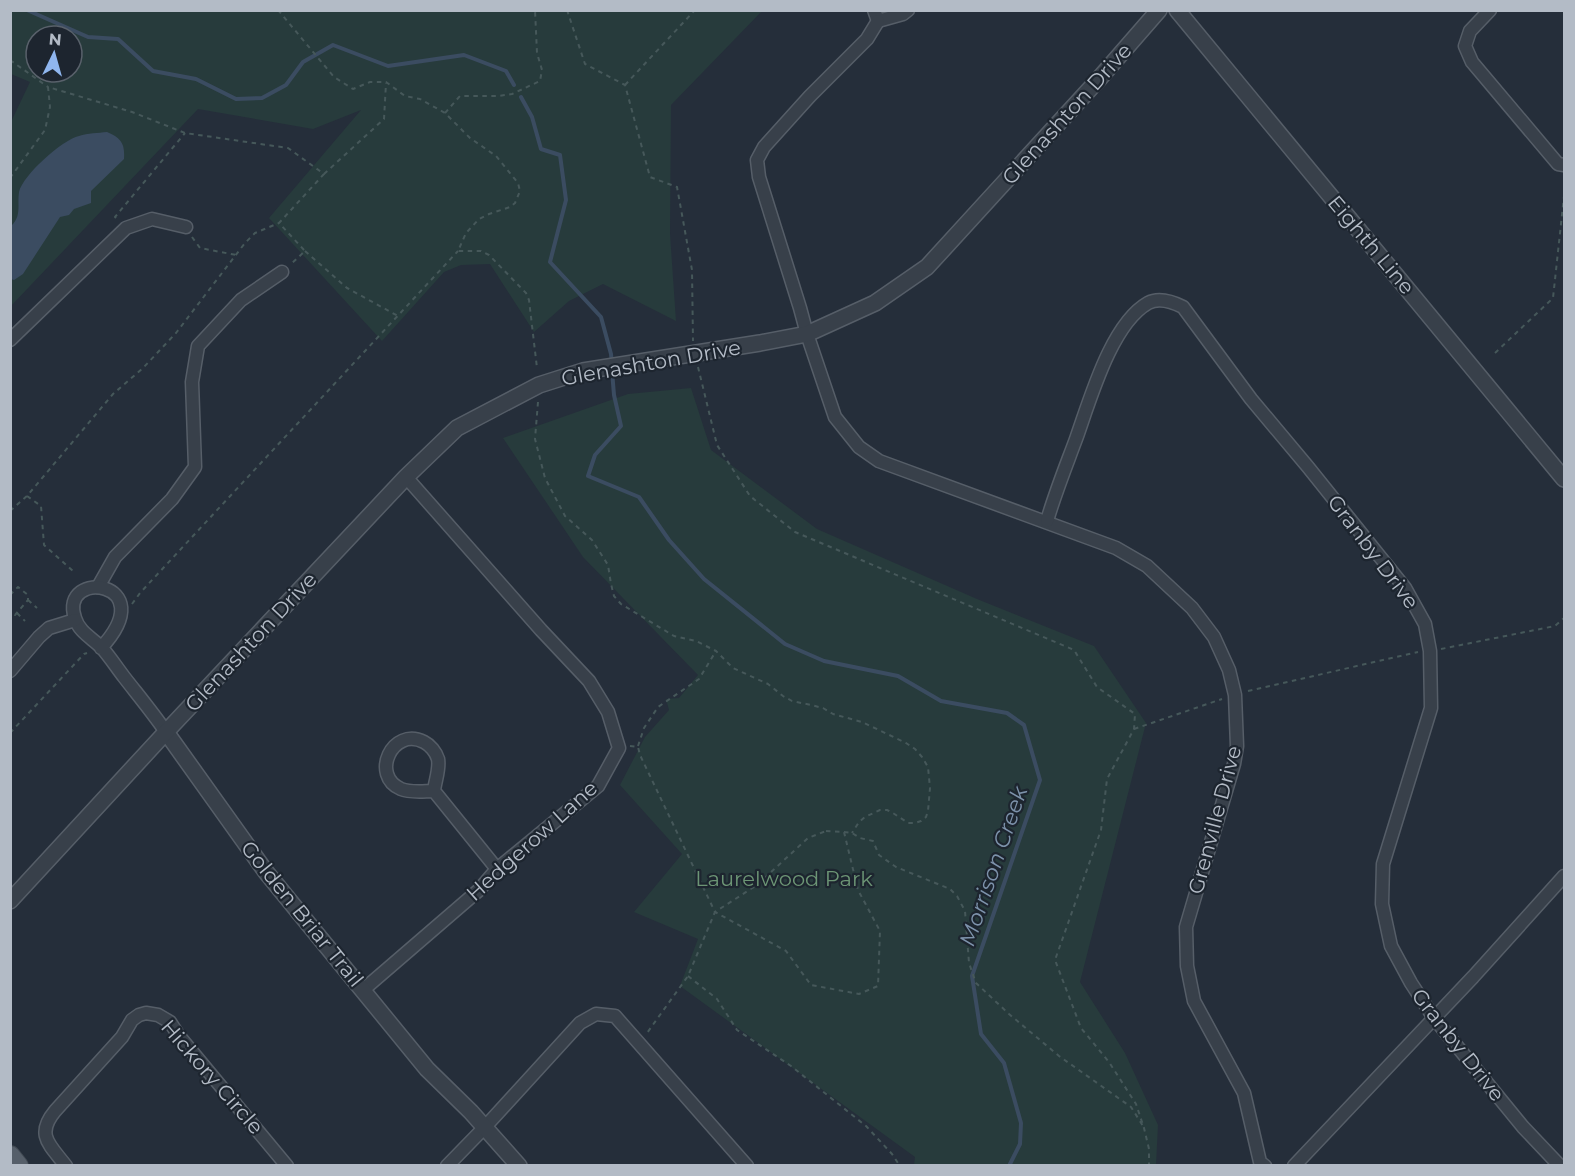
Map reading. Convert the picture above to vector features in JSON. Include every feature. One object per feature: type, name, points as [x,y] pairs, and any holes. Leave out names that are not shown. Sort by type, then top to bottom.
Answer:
[{"type":"main road","points":[[10,1156],[18,1166]]},
{"type":"street","points":[[876,16],[903,14],[908,10]]},
{"type":"street","name":"Glenashton Drive","points":[[10,901],[406,477],[457,428],[539,385],[583,371],[807,334],[875,303],[927,267],[1159,10]]},
{"type":"street","name":"Eighth Line","points":[[1177,10],[1564,479]]},
{"type":"street","points":[[1490,10],[1470,31],[1465,46],[1472,62],[1558,164],[1564,165]]},
{"type":"street","name":"Grenville Drive","points":[[876,16],[867,39],[810,96],[764,147],[757,160],[759,177],[835,417],[859,447],[879,460],[1116,548],[1155,573],[1192,608],[1214,637],[1229,670],[1235,695],[1237,746],[1186,927],[1187,966],[1194,1001],[1244,1093],[1260,1162],[1265,1166]]},
{"type":"street","points":[[10,340],[126,228],[152,219],[186,227]]},
{"type":"street","points":[[98,587],[115,558],[172,499],[195,467],[192,382],[198,346],[241,300],[282,272]]},
{"type":"street","name":"Granby Drive","points":[[1047,521],[1098,377],[1114,341],[1130,318],[1149,302],[1172,302],[1183,307],[1251,399],[1308,466],[1405,588],[1425,624],[1430,651],[1431,708],[1383,864],[1382,904],[1391,946],[1410,983],[1434,1018],[1554,1163]]},
{"type":"street","name":"Hedgerow Lane","points":[[363,990],[479,890],[497,869],[598,786],[619,748],[608,712],[589,681],[406,477]]},
{"type":"street","points":[[10,671],[49,628],[75,620],[73,608],[76,596],[88,587],[109,589],[117,596],[122,607],[120,620],[115,630],[101,648]]},
{"type":"street","name":"Golden Briar Trail","points":[[75,620],[84,633],[101,648],[166,732],[266,872],[427,1069],[485,1127],[519,1166]]},
{"type":"street","points":[[434,791],[409,791],[393,784],[386,766],[387,756],[392,748],[409,739],[428,744],[438,760],[434,791],[497,869]]},
{"type":"street","points":[[1294,1166],[1564,876]]},
{"type":"street","name":"Hickory Circle","points":[[66,1166],[44,1135],[46,1124],[122,1037],[132,1020],[146,1013],[158,1015],[170,1022],[179,1036],[287,1166]]},
{"type":"street","points":[[447,1166],[580,1023],[596,1014],[615,1016],[747,1166]]},
{"type":"path","points":[[120,620],[140,593],[458,251],[461,241],[471,226],[489,214],[510,207],[515,203],[519,191],[518,183],[496,156],[470,138],[445,113],[420,99],[405,96],[386,82],[370,82],[352,88],[334,77],[278,10]]},
{"type":"path","points":[[445,113],[460,96],[512,94],[540,81],[542,70],[537,53],[535,10]]},
{"type":"path","points":[[567,10],[585,64],[625,85],[650,177],[677,187],[692,270],[694,354],[717,445],[750,496],[795,532],[1074,650],[1097,687],[1135,714],[1134,729],[1107,779],[1101,830],[1055,960],[1081,1028],[1109,1062],[1136,1104],[1149,1149],[1149,1166]]},
{"type":"path","points":[[625,85],[696,10]]},
{"type":"path","points":[[10,60],[48,87],[132,112],[185,133],[288,148],[324,174]]},
{"type":"path","points":[[10,511],[27,496],[113,394],[143,368],[176,333],[245,243],[255,233],[279,224],[324,174],[384,119],[386,82]]},
{"type":"path","points":[[10,178],[45,130],[50,107],[48,87]]},
{"type":"path","points":[[126,228],[115,217],[185,133]]},
{"type":"path","points":[[1495,353],[1553,298],[1564,196]]},
{"type":"path","points":[[279,224],[346,288],[398,316]]},
{"type":"path","points":[[186,227],[200,248],[236,255]]},
{"type":"path","points":[[282,272],[305,251]]},
{"type":"path","points":[[458,251],[482,251],[489,255],[526,293],[531,306],[537,368]]},
{"type":"path","points":[[538,400],[535,439],[545,478],[565,516],[592,540],[608,565],[610,584],[614,596],[621,604],[674,636],[696,641],[716,651],[733,668],[768,684],[792,701],[823,708],[832,714],[862,722],[906,743],[922,757],[928,766],[930,788],[926,817],[921,821],[908,823],[887,810],[880,810],[865,817],[852,833]]},
{"type":"path","points":[[27,496],[41,506],[44,545],[73,571]]},
{"type":"path","points":[[10,595],[18,586],[37,608]]},
{"type":"path","points":[[10,612],[15,615],[28,600]]},
{"type":"path","points":[[17,613],[25,621]]},
{"type":"path","points":[[1134,729],[1252,690],[1391,658],[1556,626],[1564,618]]},
{"type":"path","points":[[10,733],[84,654],[101,648]]},
{"type":"path","points":[[716,651],[699,679],[658,707],[644,728],[638,747],[640,756],[715,912],[786,951],[811,985],[859,994],[878,986],[880,932],[858,890],[844,832]]},
{"type":"path","points":[[630,746],[638,747]]},
{"type":"path","points":[[647,1034],[688,976],[715,912],[757,885],[808,838],[826,831],[852,833],[860,838],[873,840],[879,855],[896,867],[950,890],[957,896],[965,910],[969,963],[975,983],[1059,1056],[1131,1107],[1144,1128]]},
{"type":"path","points":[[688,976],[717,999],[737,1030],[791,1066],[866,1126],[900,1166]]},
{"type":"green space","points":[[11,11],[762,11],[671,105],[670,234],[676,321],[603,284],[569,301],[534,332],[490,264],[461,265],[444,272],[382,341],[269,218],[361,110],[313,129],[198,109],[11,306],[10,124],[29,84],[84,84],[84,24],[24,24],[24,79],[11,74]]},
{"type":"green space","name":"Laurelwood Park","points":[[691,388],[711,450],[817,529],[977,599],[1094,646],[1146,723],[1080,982],[1125,1053],[1158,1125],[1156,1165],[914,1165],[915,1157],[680,986],[698,939],[634,912],[682,854],[620,785],[645,737],[669,710],[666,699],[679,698],[698,675],[583,557],[503,438],[628,394]]},
{"type":"water","points":[[107,132],[116,136],[121,142],[124,159],[91,191],[91,203],[74,209],[69,215],[60,217],[23,274],[14,280],[11,279],[11,226],[17,218],[19,192],[22,185],[35,168],[63,144],[82,135]]},
{"type":"waterway","name":"Morrison Creek","points":[[27,10],[88,37],[118,39],[153,71],[196,79],[236,99],[262,98],[286,85],[303,62],[333,45],[388,66],[464,55],[506,71],[514,85]]},
{"type":"waterway","name":"Morrison Creek","points":[[521,97],[532,117],[541,149],[560,155],[566,200],[550,262],[601,317],[612,364]]},
{"type":"waterway","name":"Morrison Creek","points":[[612,371],[614,395],[621,426],[595,455],[588,476],[639,497],[669,540],[704,579],[785,644],[824,661],[898,676],[941,701],[1007,713],[1024,725],[1040,780],[972,976],[981,1034],[1004,1063],[1021,1123],[1020,1144],[1009,1166]]}]
